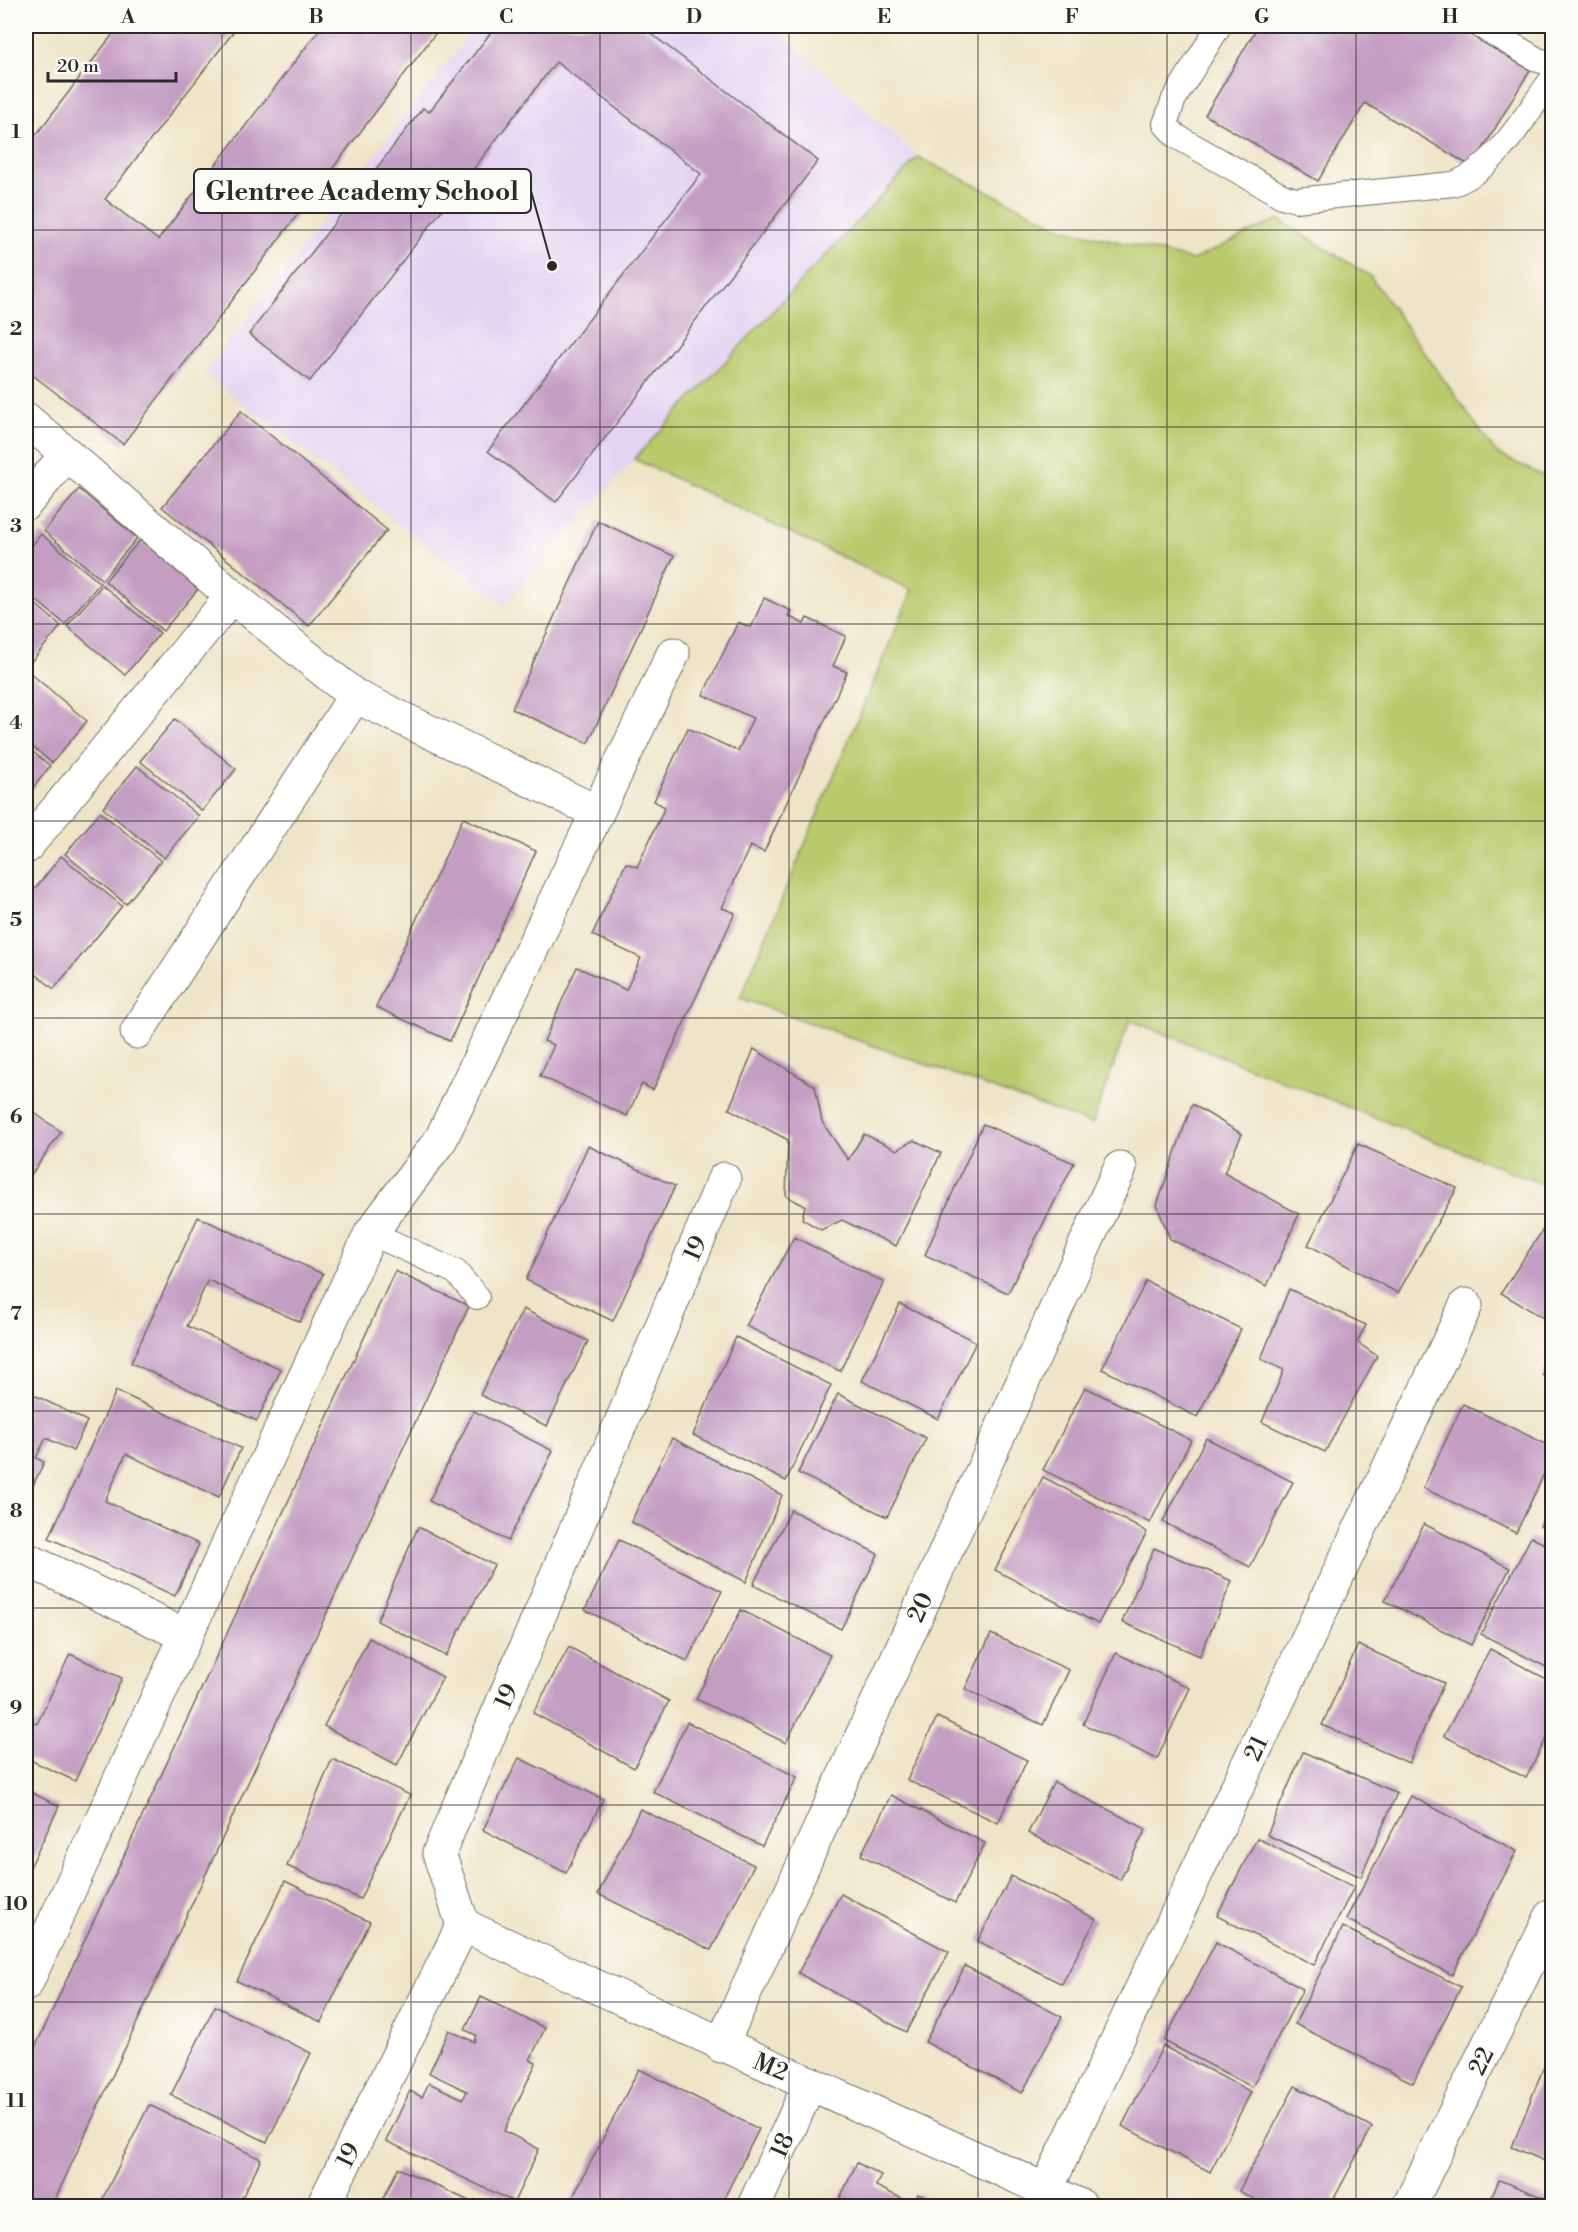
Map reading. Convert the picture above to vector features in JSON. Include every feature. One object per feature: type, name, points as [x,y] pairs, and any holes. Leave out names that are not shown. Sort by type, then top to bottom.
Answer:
[{"type":"street","points":[[26,419],[232,596],[355,696],[597,812]]},
{"type":"street","points":[[26,503],[67,454]]},
{"type":"street","points":[[26,847],[232,596]]},
{"type":"street","points":[[27,1976],[371,1233],[441,1139],[673,654]]},
{"type":"street","points":[[137,1032],[355,696]]},
{"type":"street","name":"20","points":[[721,2046],[1120,1168]]},
{"type":"street","name":"19","points":[[323,2206],[463,1925],[439,1853],[724,1179]]},
{"type":"street","name":"21","points":[[1046,2190],[1466,1305]]},
{"type":"street","points":[[26,1559],[186,1636]]},
{"type":"street","name":"22","points":[[1408,2206],[1552,1915]]},
{"type":"street","name":"M2","points":[[463,1925],[721,2046],[810,2083],[1081,2206]]},
{"type":"street","name":"18","points":[[754,2206],[810,2083]]},
{"type":"lane","points":[[1219,26],[1174,99],[1165,124],[1185,142],[1282,196],[1296,200],[1453,184],[1468,179],[1484,168],[1552,79]]},
{"type":"lane","points":[[1480,26],[1538,60],[1552,64]]},
{"type":"lane","points":[[371,1233],[456,1272],[477,1297]]},
{"type":"shaded area","points":[[476,26],[772,26],[918,157],[634,459],[504,605],[204,374]]},
{"type":"green space","points":[[918,157],[1062,228],[1193,260],[1278,219],[1370,276],[1496,453],[1552,480],[1552,1188],[1130,1020],[1092,1124],[740,998],[912,590],[634,459]]},
{"type":"building","points":[[119,26],[238,26],[105,199],[158,240],[322,26],[441,26],[123,444],[26,370],[26,148]]},
{"type":"building","points":[[496,26],[641,26],[818,161],[556,502],[488,451],[701,174],[556,62],[310,381],[249,334],[423,108],[429,112]]},
{"type":"building","points":[[1258,26],[1455,26],[1530,70],[1472,167],[1365,103],[1318,181],[1205,115]]},
{"type":"building","points":[[241,411],[387,530],[309,626],[162,507]]},
{"type":"building","points":[[79,489],[137,538],[102,580],[44,531]]},
{"type":"building","points":[[598,521],[674,556],[588,743],[512,709]]},
{"type":"building","points":[[41,534],[100,583],[65,624],[26,592],[26,553]]},
{"type":"building","points":[[140,540],[198,589],[163,631],[105,581]]},
{"type":"building","points":[[102,585],[160,633],[125,675],[67,626]]},
{"type":"building","points":[[26,596],[61,626],[26,668]]},
{"type":"building","points":[[764,598],[791,611],[788,616],[804,624],[807,618],[846,636],[833,666],[847,672],[764,852],[750,846],[722,908],[735,913],[653,1090],[642,1084],[627,1116],[540,1076],[554,1045],[544,1041],[577,967],[626,990],[641,958],[592,935],[626,863],[637,867],[665,807],[654,801],[688,728],[738,751],[753,718],[703,695],[738,622],[751,628]]},
{"type":"building","points":[[29,672],[87,721],[52,763],[26,741],[26,676]]},
{"type":"building","points":[[175,719],[236,769],[202,811],[140,761]]},
{"type":"building","points":[[26,746],[50,766],[26,797]]},
{"type":"building","points":[[137,766],[199,816],[164,858],[103,808]]},
{"type":"building","points":[[100,812],[161,861],[126,904],[65,854]]},
{"type":"building","points":[[463,818],[536,851],[450,1041],[376,1007]]},
{"type":"building","points":[[61,856],[122,906],[54,989],[26,966],[26,900]]},
{"type":"building","points":[[754,1049],[815,1086],[822,1122],[848,1160],[864,1134],[897,1150],[914,1140],[941,1153],[896,1246],[842,1220],[821,1230],[802,1219],[805,1206],[786,1196],[788,1140],[729,1109]]},
{"type":"building","points":[[1192,1104],[1242,1134],[1224,1173],[1299,1214],[1267,1286],[1170,1239],[1157,1205]]},
{"type":"building","points":[[26,1107],[61,1132],[26,1182]]},
{"type":"building","points":[[983,1124],[1074,1163],[1008,1293],[925,1255]]},
{"type":"building","points":[[1358,1144],[1457,1188],[1398,1293],[1308,1245]]},
{"type":"building","points":[[588,1146],[675,1186],[613,1321],[526,1280]]},
{"type":"building","points":[[1552,1216],[1552,1323],[1501,1293]]},
{"type":"building","points":[[198,1217],[323,1274],[300,1322],[208,1280],[187,1326],[281,1369],[257,1421],[131,1363]]},
{"type":"building","points":[[794,1237],[884,1282],[840,1371],[746,1326]]},
{"type":"building","points":[[395,1271],[469,1306],[52,2206],[26,2206],[26,2067]]},
{"type":"building","points":[[1146,1281],[1241,1329],[1197,1417],[1102,1369]]},
{"type":"building","points":[[1289,1289],[1366,1325],[1357,1342],[1377,1356],[1325,1452],[1262,1422],[1284,1370],[1261,1359]]},
{"type":"building","points":[[900,1304],[976,1342],[938,1419],[862,1381]]},
{"type":"building","points":[[523,1309],[588,1341],[547,1426],[480,1395]]},
{"type":"building","points":[[736,1337],[831,1385],[786,1481],[693,1435]]},
{"type":"building","points":[[1552,1355],[1552,1380],[1543,1375]]},
{"type":"building","points":[[1085,1387],[1191,1440],[1150,1523],[1043,1470]]},
{"type":"building","points":[[26,1391],[87,1421],[73,1451],[46,1438],[36,1458],[44,1462],[26,1500]]},
{"type":"building","points":[[116,1391],[241,1448],[219,1497],[126,1454],[105,1501],[199,1544],[175,1596],[49,1538]]},
{"type":"building","points":[[838,1394],[926,1438],[887,1517],[798,1473]]},
{"type":"building","points":[[1463,1404],[1552,1447],[1552,1457],[1516,1533],[1423,1488]]},
{"type":"building","points":[[474,1411],[553,1451],[508,1541],[429,1501]]},
{"type":"building","points":[[672,1438],[782,1495],[746,1582],[631,1522]]},
{"type":"building","points":[[1206,1438],[1293,1482],[1250,1567],[1163,1522]]},
{"type":"building","points":[[1043,1477],[1147,1532],[1098,1624],[995,1570]]},
{"type":"building","points":[[1552,1500],[1552,1532],[1540,1526]]},
{"type":"building","points":[[791,1510],[878,1554],[841,1629],[753,1585]]},
{"type":"building","points":[[1424,1524],[1510,1568],[1471,1645],[1385,1601]]},
{"type":"building","points":[[418,1527],[494,1565],[446,1656],[377,1621]]},
{"type":"building","points":[[1531,1537],[1552,1548],[1552,1670],[1481,1634]]},
{"type":"building","points":[[619,1540],[722,1591],[687,1661],[585,1610]]},
{"type":"building","points":[[1154,1548],[1232,1581],[1200,1656],[1122,1622]]},
{"type":"building","points":[[741,1610],[830,1655],[786,1743],[696,1699]]},
{"type":"building","points":[[991,1634],[1069,1670],[1043,1725],[965,1689]]},
{"type":"building","points":[[369,1638],[443,1677],[397,1765],[324,1726]]},
{"type":"building","points":[[1358,1645],[1444,1683],[1409,1763],[1322,1725]]},
{"type":"building","points":[[569,1647],[669,1701],[634,1768],[533,1713]]},
{"type":"building","points":[[1490,1649],[1552,1682],[1552,1727],[1526,1778],[1444,1736]]},
{"type":"building","points":[[1116,1653],[1190,1688],[1157,1759],[1083,1724]]},
{"type":"building","points":[[70,1654],[122,1678],[75,1781],[26,1758],[26,1719],[37,1724]]},
{"type":"building","points":[[937,1717],[1027,1760],[998,1823],[907,1780]]},
{"type":"building","points":[[687,1722],[797,1777],[762,1846],[653,1792]]},
{"type":"building","points":[[1303,1752],[1397,1793],[1361,1877],[1267,1835]]},
{"type":"building","points":[[519,1758],[603,1799],[566,1873],[483,1830]]},
{"type":"building","points":[[332,1759],[410,1795],[360,1899],[287,1866]]},
{"type":"building","points":[[1054,1782],[1146,1829],[1120,1880],[1028,1833]]},
{"type":"building","points":[[26,1790],[59,1806],[26,1876]]},
{"type":"building","points":[[891,1795],[985,1843],[955,1903],[861,1855]]},
{"type":"building","points":[[1411,1796],[1517,1851],[1452,1975],[1346,1919]]},
{"type":"building","points":[[640,1809],[754,1865],[711,1950],[598,1894]]},
{"type":"building","points":[[1257,1838],[1354,1887],[1314,1965],[1217,1916]]},
{"type":"building","points":[[1011,1876],[1096,1919],[1062,1984],[978,1941]]},
{"type":"building","points":[[285,1881],[370,1922],[321,2022],[237,1981]]},
{"type":"building","points":[[841,1894],[949,1952],[906,2032],[798,1973]]},
{"type":"building","points":[[1343,1927],[1461,1987],[1413,2083],[1295,2024]]},
{"type":"building","points":[[1216,1942],[1303,1989],[1252,2087],[1164,2041]]},
{"type":"building","points":[[965,1966],[1062,2017],[1022,2093],[925,2042]]},
{"type":"building","points":[[481,1997],[545,2028],[530,2060],[536,2063],[504,2131],[539,2149],[514,2202],[386,2141],[410,2091],[422,2097],[429,2083],[463,2099],[467,2091],[429,2073],[449,2030],[474,2042],[476,2035],[465,2030]]},
{"type":"building","points":[[215,2006],[311,2053],[267,2142],[171,2095]]},
{"type":"building","points":[[1163,2046],[1251,2092],[1210,2172],[1122,2126]]},
{"type":"building","points":[[1552,2046],[1552,2164],[1512,2147]]},
{"type":"building","points":[[639,2069],[759,2129],[720,2206],[568,2206]]},
{"type":"building","points":[[1295,2086],[1372,2127],[1330,2206],[1267,2206],[1239,2191]]},
{"type":"building","points":[[149,2105],[261,2159],[238,2206],[99,2206]]},
{"type":"building","points":[[857,2163],[881,2175],[876,2186],[913,2204],[918,2194],[945,2206],[836,2206]]},
{"type":"building","points":[[398,2168],[480,2206],[380,2206]]},
{"type":"building","points":[[1499,2180],[1552,2201],[1552,2206],[1488,2206]]},
{"type":"place","name":"Glentree Academy School","points":[[552,266]]}]
